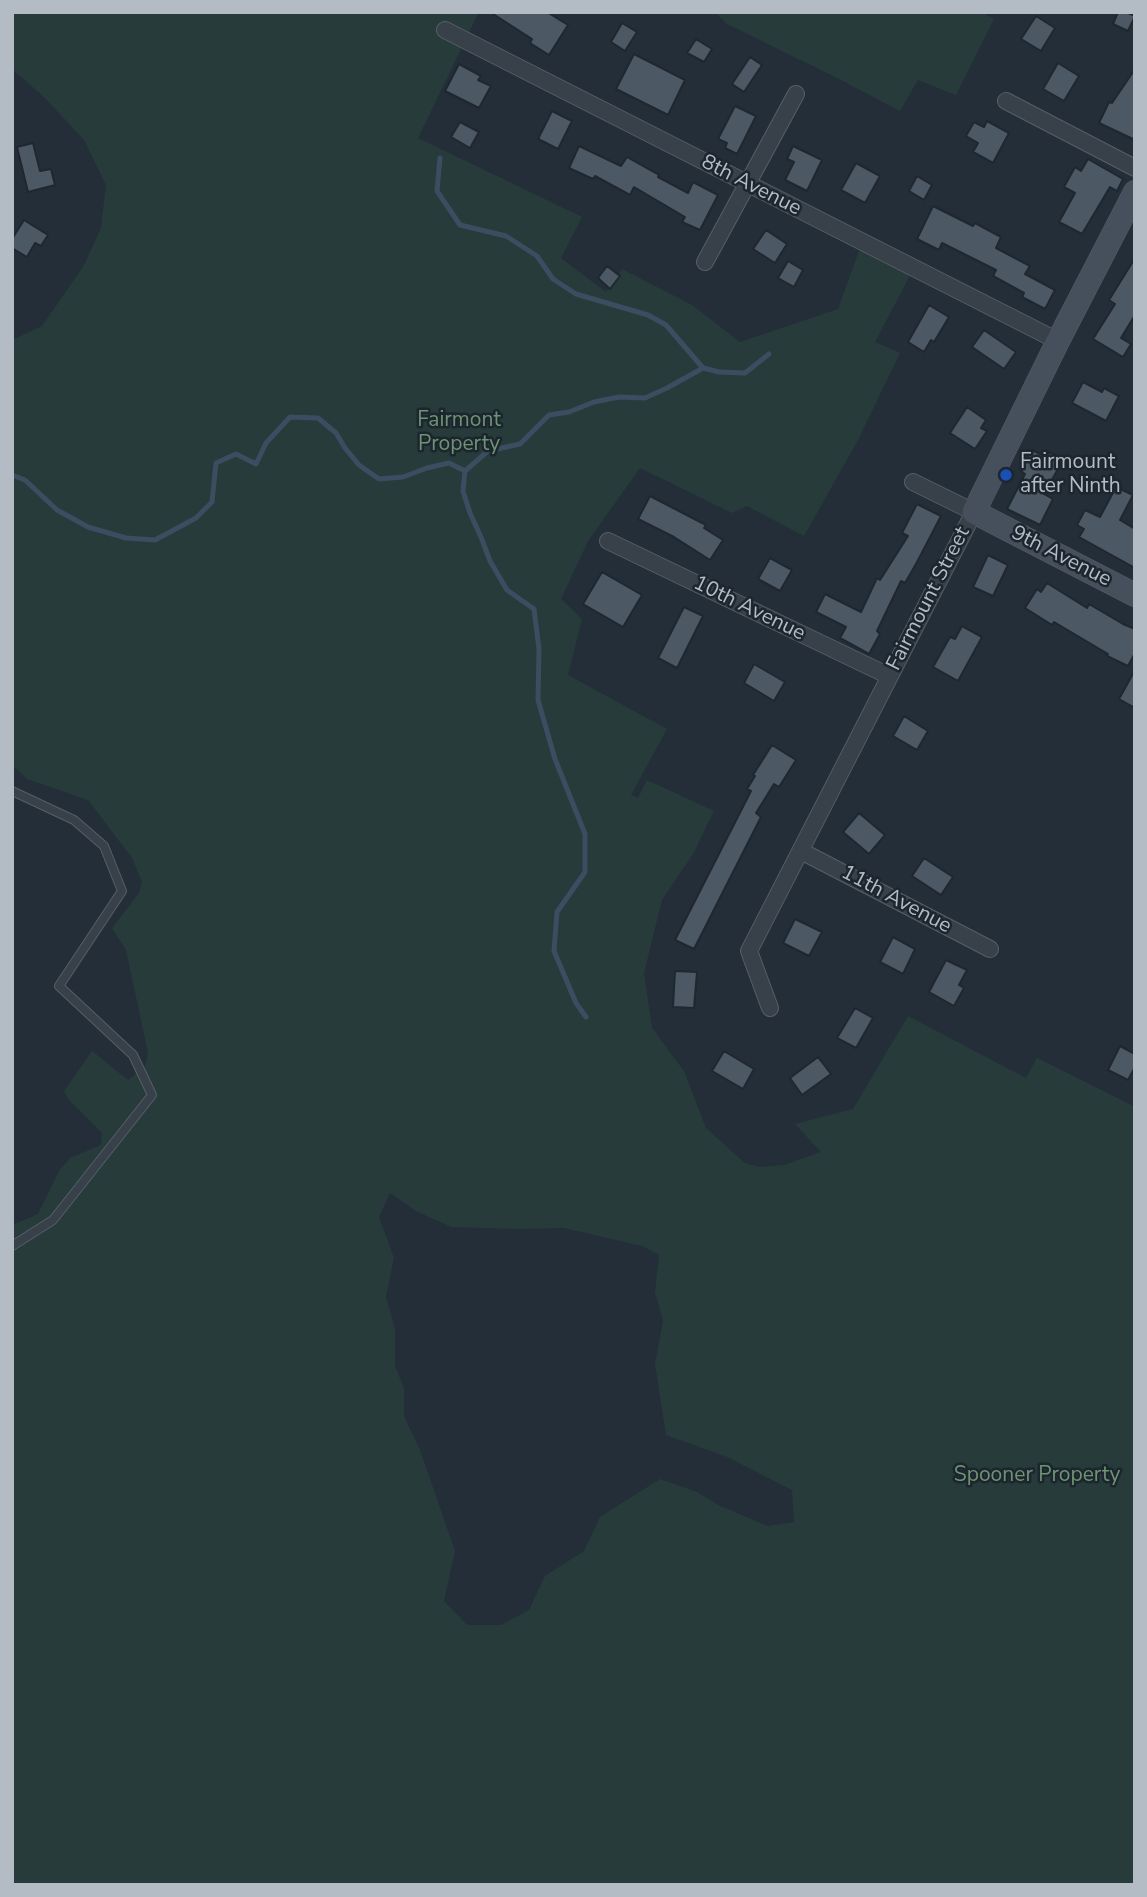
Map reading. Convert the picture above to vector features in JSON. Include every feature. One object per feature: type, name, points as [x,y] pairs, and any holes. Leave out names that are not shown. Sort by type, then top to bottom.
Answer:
[{"type":"street","name":"8th Avenue","points":[[445,30],[1058,341]]},
{"type":"street","points":[[705,262],[796,94]]},
{"type":"street","points":[[1006,101],[1135,168]]},
{"type":"street","name":"Fairmount Street","points":[[770,1008],[749,951],[1135,192]]},
{"type":"street","name":"9th Avenue","points":[[913,482],[1135,595]]},
{"type":"street","name":"10th Avenue","points":[[608,541],[889,676]]},
{"type":"street","name":"11th Avenue","points":[[801,850],[990,949]]},
{"type":"lane","points":[[12,791],[74,820],[104,846],[122,891],[59,986],[133,1055],[152,1095],[53,1220],[12,1247]]},
{"type":"green space","points":[[12,12],[479,12],[418,138],[582,217],[561,258],[606,292],[622,269],[692,305],[740,342],[838,309],[863,240],[915,266],[875,342],[900,353],[858,440],[804,536],[747,506],[732,513],[640,468],[588,541],[561,599],[582,619],[568,675],[667,729],[631,795],[638,798],[647,780],[714,811],[693,854],[662,900],[644,973],[652,1028],[684,1071],[706,1128],[745,1163],[759,1167],[784,1165],[821,1152],[795,1124],[853,1109],[908,1016],[1026,1078],[1037,1058],[1135,1107],[1135,1885],[12,1885],[12,1225],[38,1214],[59,1171],[70,1158],[101,1145],[102,1133],[68,1099],[64,1091],[92,1051],[128,1080],[145,1066],[148,1053],[126,950],[112,928],[139,893],[142,882],[132,858],[88,800],[27,779],[12,765],[12,340],[42,326],[83,267],[101,228],[106,185],[84,140],[44,97],[12,69]],"holes":[[[390,1193],[416,1211],[451,1227],[564,1228],[642,1246],[659,1255],[655,1292],[663,1321],[655,1364],[666,1435],[727,1457],[792,1490],[794,1522],[768,1526],[718,1505],[697,1492],[660,1479],[600,1517],[584,1551],[545,1576],[529,1610],[501,1625],[467,1625],[444,1601],[455,1551],[420,1450],[404,1416],[404,1388],[395,1366],[395,1329],[386,1297],[394,1258],[379,1217]]]},
{"type":"green space","points":[[715,12],[981,12],[994,19],[956,95],[918,80],[900,111],[727,24]]},
{"type":"building","points":[[490,12],[547,12],[568,25],[549,55],[530,43],[532,39]]},
{"type":"building","points":[[1118,12],[1135,16],[1128,31],[1113,24]]},
{"type":"building","points":[[1036,16],[1055,28],[1041,51],[1021,39]]},
{"type":"building","points":[[622,23],[637,32],[625,51],[611,42]]},
{"type":"building","points":[[696,39],[712,49],[704,62],[687,53]]},
{"type":"building","points":[[634,54],[685,80],[668,115],[616,89]]},
{"type":"building","points":[[750,57],[762,65],[744,92],[732,84]]},
{"type":"building","points":[[1058,63],[1079,76],[1064,101],[1043,89]]},
{"type":"building","points":[[459,64],[481,76],[478,80],[491,86],[479,108],[445,91]]},
{"type":"building","points":[[1135,69],[1135,140],[1099,123],[1109,102],[1112,103]]},
{"type":"building","points":[[735,106],[756,116],[737,154],[725,148],[727,143],[718,139]]},
{"type":"building","points":[[552,111],[572,121],[558,149],[538,139]]},
{"type":"building","points":[[987,121],[1009,133],[993,163],[973,152],[978,143],[966,136],[974,122],[984,127]]},
{"type":"building","points":[[460,122],[479,132],[470,148],[451,137]]},
{"type":"building","points":[[33,143],[40,171],[51,169],[55,185],[28,192],[17,147]]},
{"type":"building","points":[[579,146],[621,166],[627,157],[688,193],[693,182],[718,195],[700,230],[682,222],[685,217],[634,187],[630,195],[595,176],[593,179],[569,168]]},
{"type":"building","points":[[793,146],[822,160],[807,191],[785,180],[794,162],[787,159]]},
{"type":"building","points":[[1088,159],[1123,179],[1117,191],[1110,187],[1082,234],[1059,222],[1075,193],[1064,187],[1075,167],[1081,171]]},
{"type":"building","points":[[856,163],[880,176],[865,203],[841,190]]},
{"type":"building","points":[[917,176],[932,185],[924,200],[909,191]]},
{"type":"building","points":[[933,206],[1001,237],[996,248],[1030,266],[1025,274],[1055,290],[1045,309],[1022,297],[1024,293],[993,276],[996,270],[942,243],[939,250],[917,239]]},
{"type":"building","points":[[24,220],[48,235],[41,246],[35,243],[27,257],[12,248],[12,239]]},
{"type":"building","points":[[766,230],[787,244],[775,263],[753,249]]},
{"type":"building","points":[[1135,258],[1135,315],[1121,338],[1131,344],[1123,357],[1093,339],[1115,304],[1109,300]]},
{"type":"building","points":[[788,261],[803,270],[794,287],[778,278]]},
{"type":"building","points":[[607,266],[620,276],[610,289],[598,278]]},
{"type":"building","points":[[929,305],[949,317],[934,342],[931,340],[924,352],[908,342]]},
{"type":"building","points":[[984,330],[1016,352],[1004,369],[972,347]]},
{"type":"building","points":[[1083,382],[1102,392],[1104,388],[1119,396],[1106,421],[1072,403]]},
{"type":"building","points":[[967,407],[986,420],[981,428],[987,431],[975,449],[950,433]]},
{"type":"building","points":[[1032,450],[1046,457],[1049,452],[1063,460],[1044,494],[1053,499],[1040,525],[1007,509],[1025,474],[1021,471]]},
{"type":"building","points":[[1116,487],[1133,495],[1120,520],[1135,529],[1135,568],[1079,537],[1084,529],[1077,525],[1085,510],[1100,517]]},
{"type":"building","points":[[650,496],[706,525],[704,528],[723,540],[710,560],[674,537],[638,519]]},
{"type":"building","points":[[917,504],[941,516],[905,583],[901,581],[869,654],[840,638],[846,627],[816,612],[825,594],[861,612],[877,578],[880,580],[908,536],[902,533]]},
{"type":"building","points":[[988,555],[1008,565],[993,596],[973,587]]},
{"type":"building","points":[[770,558],[792,570],[780,591],[758,579]]},
{"type":"building","points":[[602,572],[642,595],[623,627],[583,604]]},
{"type":"building","points":[[1047,583],[1087,608],[1089,604],[1135,629],[1135,653],[1128,666],[1025,608],[1037,589],[1041,592]]},
{"type":"building","points":[[684,607],[703,616],[677,668],[658,658]]},
{"type":"building","points":[[962,626],[982,637],[958,681],[933,667],[950,637],[955,639]]},
{"type":"building","points":[[754,664],[785,682],[774,701],[744,683]]},
{"type":"building","points":[[1135,670],[1135,708],[1119,699]]},
{"type":"building","points":[[904,716],[928,731],[917,750],[893,736]]},
{"type":"building","points":[[772,745],[796,760],[779,787],[774,784],[756,813],[761,817],[694,949],[675,940],[751,791],[747,789],[755,776],[753,775]]},
{"type":"building","points":[[859,813],[885,835],[869,854],[843,832]]},
{"type":"building","points":[[924,858],[953,877],[941,895],[912,876]]},
{"type":"building","points":[[795,919],[822,932],[809,956],[783,943]]},
{"type":"building","points":[[893,937],[915,949],[903,974],[880,962]]},
{"type":"building","points":[[946,960],[967,970],[959,985],[964,988],[954,1006],[929,992]]},
{"type":"building","points":[[675,971],[697,972],[694,1008],[673,1007]]},
{"type":"building","points":[[855,1008],[873,1018],[856,1048],[837,1038]]},
{"type":"building","points":[[1120,1046],[1135,1054],[1135,1067],[1128,1080],[1108,1070]]},
{"type":"building","points":[[724,1051],[754,1069],[743,1089],[712,1071]]},
{"type":"building","points":[[818,1057],[831,1074],[802,1095],[790,1078]]},
{"type":"waterway","points":[[440,158],[437,191],[460,225],[506,236],[537,256],[553,279],[576,294],[648,315],[666,325],[703,368]]},
{"type":"waterway","points":[[586,1017],[576,1003],[554,951],[557,912],[585,872],[585,834],[555,759],[538,700],[539,649],[534,609],[507,590],[490,561],[463,491],[465,471],[488,451],[520,444],[549,415],[619,397],[645,398],[703,368],[745,373],[769,354]]},
{"type":"waterway","points":[[12,475],[25,480],[57,510],[88,527],[126,538],[155,540],[196,518],[212,502],[216,463],[236,454],[256,464],[266,443],[290,417],[318,418],[336,433],[359,465],[379,479],[403,477],[449,463],[465,471]]},
{"type":"place","name":"Fairmount after Ninth","points":[[1006,475]]},
{"type":"park label","name":"Fairmont Property","points":[[459,433]]},
{"type":"park label","name":"Spooner Property","points":[[1037,1476]]}]
